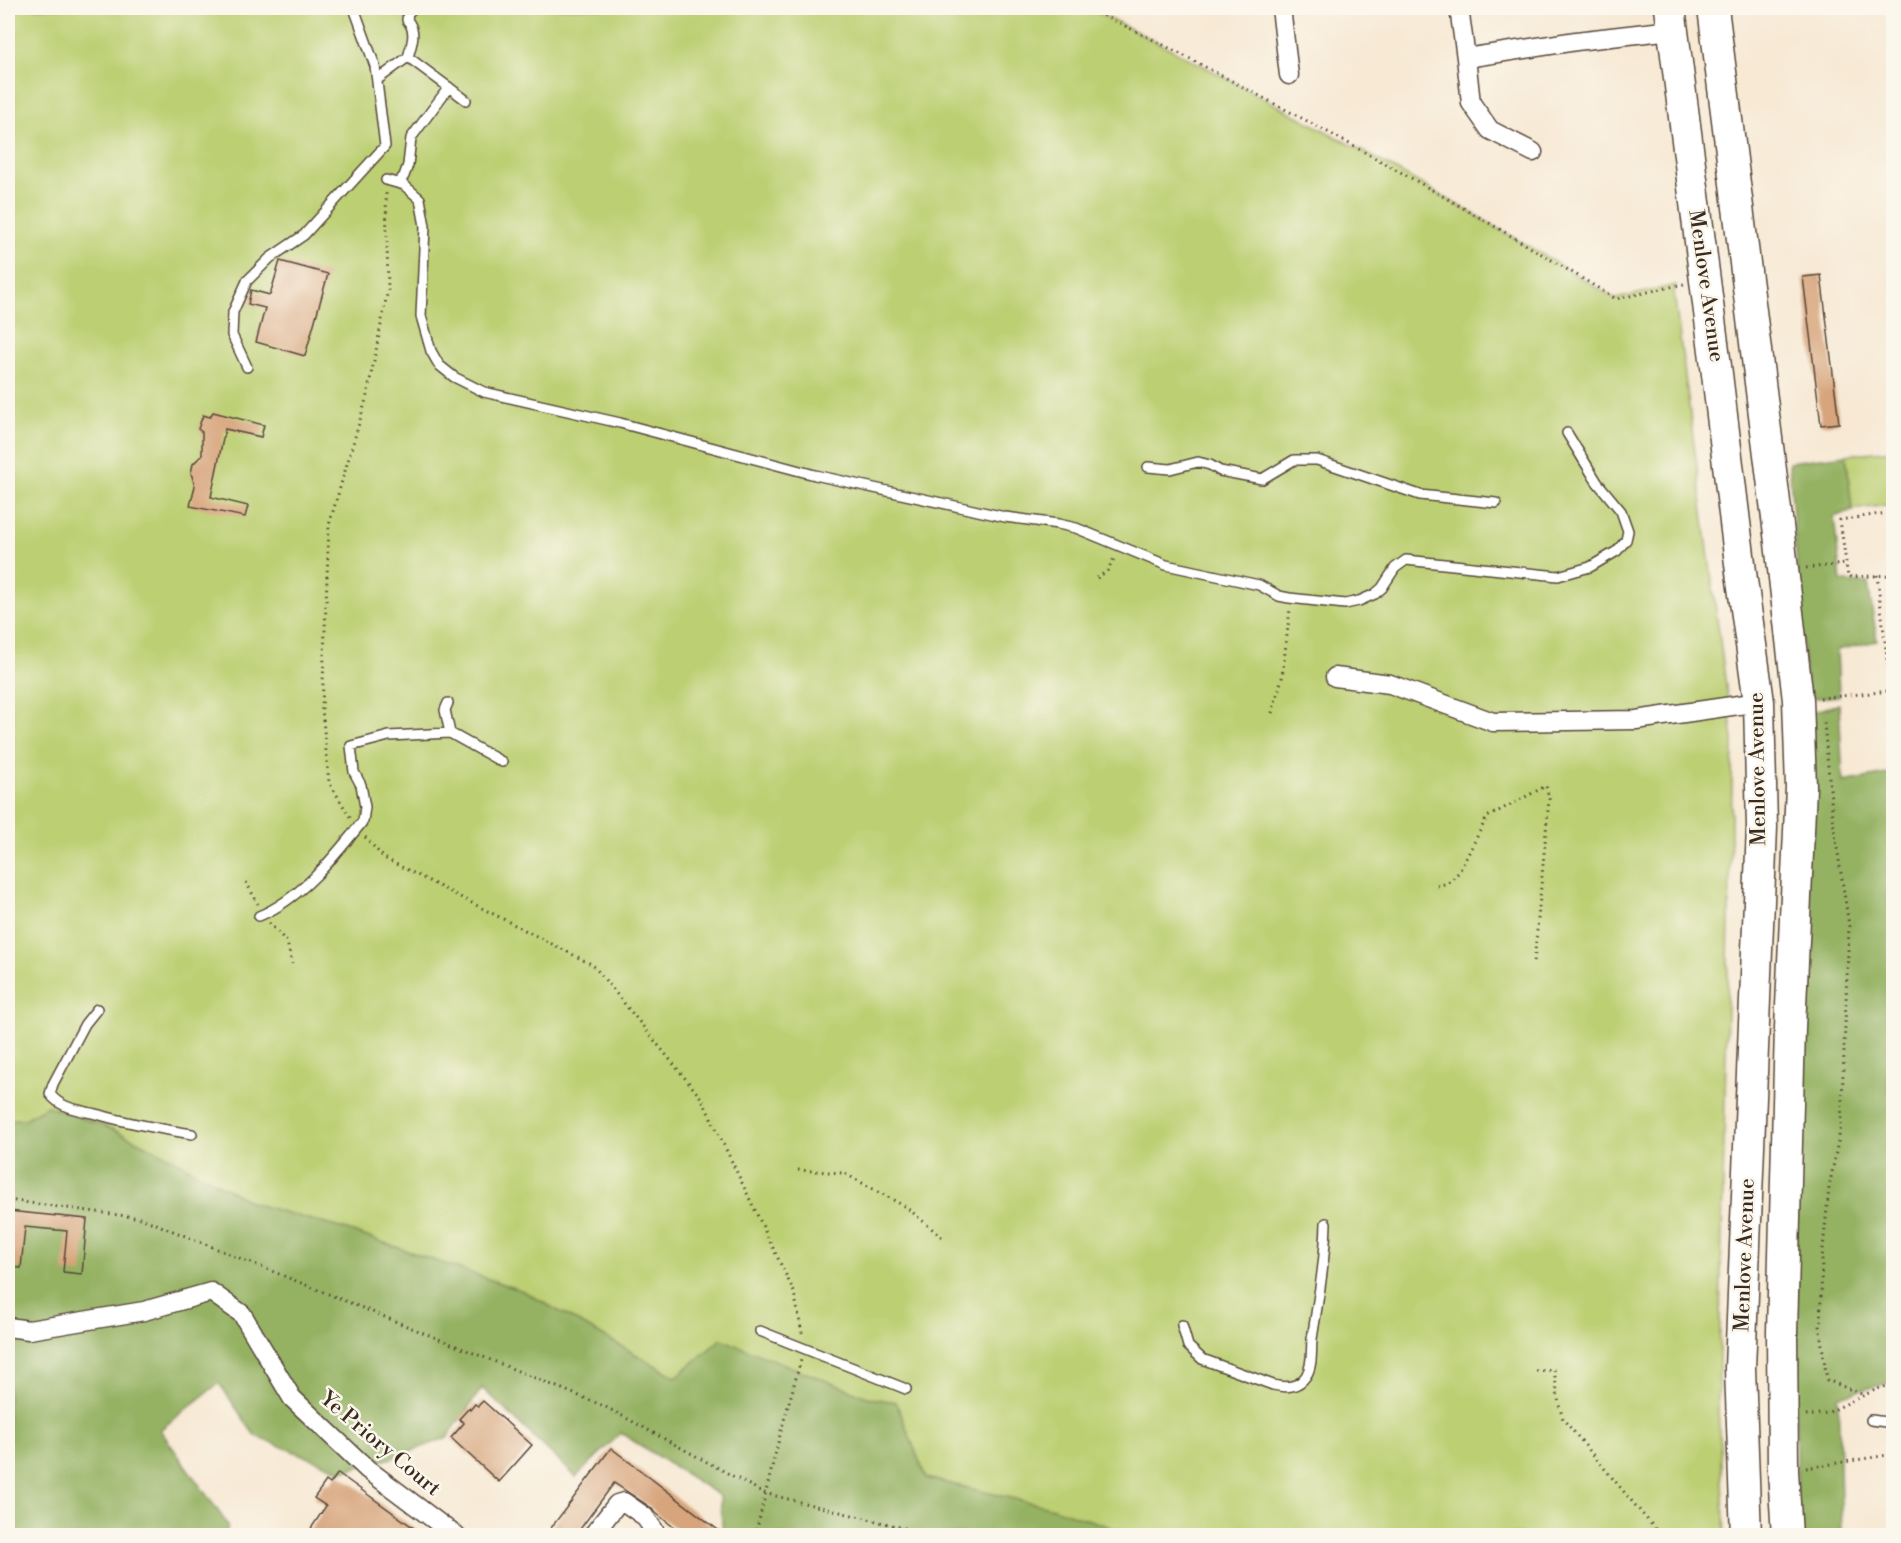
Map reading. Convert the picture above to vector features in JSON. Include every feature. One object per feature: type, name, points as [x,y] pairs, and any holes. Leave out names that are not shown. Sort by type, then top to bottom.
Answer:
[{"type":"highway","name":"Menlove Avenue","points":[[1713,8],[1798,700],[1801,787],[1790,1028],[1782,1332],[1781,1418],[1787,1536]]},
{"type":"highway","name":"Menlove Avenue","points":[[1671,19],[1759,702],[1762,827],[1740,1368],[1746,1536]]},
{"type":"highway","points":[[1759,702],[1798,700]]},
{"type":"street","points":[[1281,8],[1289,75]]},
{"type":"street","points":[[1459,8],[1471,103],[1490,130],[1533,152]]},
{"type":"street","points":[[1466,58],[1576,41],[1671,19]]},
{"type":"street","points":[[1335,677],[1390,684],[1493,722],[1636,720],[1759,702]]},
{"type":"street","name":"Ye Priory Court","points":[[8,1327],[29,1330],[144,1311],[210,1292],[242,1314],[292,1398],[367,1469],[456,1536]]},
{"type":"street","points":[[592,1536],[617,1504],[624,1502],[644,1516],[654,1530],[650,1536]]},
{"type":"lane","points":[[247,368],[232,335],[233,312],[247,281],[270,258],[304,235],[386,146],[375,66],[354,8]]},
{"type":"lane","points":[[376,80],[408,57],[413,40],[413,26],[407,20],[408,13],[413,8]]},
{"type":"lane","points":[[408,57],[466,100]]},
{"type":"lane","points":[[398,183],[404,176],[408,165],[411,138],[449,87]]},
{"type":"lane","points":[[386,180],[404,185],[420,199],[425,226],[421,316],[424,332],[439,365],[469,386],[484,392],[620,423],[815,475],[1005,517],[1076,528],[1166,565],[1259,585],[1279,596],[1345,604],[1359,601],[1382,588],[1395,568],[1406,560],[1558,576],[1590,567],[1617,551],[1626,540],[1628,531],[1621,511],[1597,482],[1567,433]]},
{"type":"lane","points":[[1148,467],[1170,469],[1198,462],[1220,471],[1262,479],[1294,460],[1317,460],[1420,495],[1496,503]]},
{"type":"lane","points":[[448,702],[445,710],[450,733]]},
{"type":"lane","points":[[259,916],[271,911],[303,889],[363,821],[365,807],[361,785],[354,772],[351,746],[388,736],[450,733],[502,762]]},
{"type":"lane","points":[[97,1009],[85,1024],[53,1084],[50,1094],[55,1101],[66,1107],[151,1128],[192,1134]]},
{"type":"lane","points":[[1182,1325],[1188,1346],[1202,1359],[1284,1388],[1298,1383],[1306,1376],[1310,1367],[1324,1269],[1326,1223]]},
{"type":"lane","points":[[760,1331],[906,1389]]},
{"type":"lane","points":[[1871,1420],[1893,1423]]},
{"type":"path","points":[[1088,8],[1159,41],[1311,122],[1524,243],[1616,299],[1686,283]]},
{"type":"path","points":[[386,180],[388,289],[367,396],[329,525],[322,708],[330,782],[357,828],[384,858],[593,965],[702,1099],[794,1292],[804,1349],[764,1493],[755,1536]]},
{"type":"path","points":[[1893,512],[1840,520],[1848,577],[1893,574]]},
{"type":"path","points":[[1097,578],[1107,571],[1120,548]]},
{"type":"path","points":[[1783,571],[1846,564]]},
{"type":"path","points":[[1798,700],[1892,691],[1877,575]]},
{"type":"path","points":[[1272,713],[1282,678],[1291,602],[1294,598]]},
{"type":"path","points":[[1823,720],[1833,821],[1849,925],[1841,1126],[1829,1188],[1822,1259],[1820,1331],[1827,1380],[1864,1395]]},
{"type":"path","points":[[1437,886],[1448,883],[1459,872],[1487,817],[1546,786],[1549,799],[1534,963]]},
{"type":"path","points":[[798,1170],[843,1173],[906,1207],[942,1238]]},
{"type":"path","points":[[8,1200],[141,1218],[604,1406],[764,1493],[936,1536]]},
{"type":"path","points":[[1536,1371],[1554,1370],[1563,1419],[1661,1536]]},
{"type":"path","points":[[1781,1418],[1827,1413],[1893,1384]]},
{"type":"path","points":[[1783,1471],[1893,1454]]},
{"type":"green space","points":[[8,8],[1087,8],[1181,54],[1360,150],[1616,299],[1676,285],[1674,293],[1733,739],[1718,1410],[1725,1535],[936,1535],[604,1406],[8,1200]]},
{"type":"green space","points":[[1893,450],[1893,504],[1852,510],[1846,455]]},
{"type":"green space","points":[[1846,455],[1852,510],[1834,517],[1841,582],[1868,583],[1877,641],[1837,650],[1839,696],[1807,699],[1789,462]]},
{"type":"green space","points":[[1839,704],[1843,782],[1893,773],[1894,1028],[1887,1080],[1894,1113],[1893,1382],[1838,1396],[1842,1535],[1798,1536],[1794,1352],[1806,714]]},
{"type":"green space","points":[[47,1106],[112,1129],[168,1156],[252,1203],[347,1230],[523,1291],[676,1377],[721,1339],[870,1398],[896,1402],[926,1478],[1053,1508],[1135,1535],[723,1535],[720,1496],[621,1433],[576,1477],[482,1388],[447,1438],[392,1458],[342,1471],[255,1436],[219,1383],[160,1430],[228,1525],[226,1535],[8,1536],[8,1119],[25,1119]]},
{"type":"building","points":[[280,261],[328,274],[305,356],[256,342],[265,308],[248,304],[251,290],[270,295]]},
{"type":"building","points":[[1821,275],[1839,423],[1821,425],[1803,277]]},
{"type":"building","points":[[213,412],[264,425],[261,437],[225,429],[211,497],[248,506],[245,517],[190,506],[195,486],[191,473],[193,464],[202,455],[202,432],[198,429],[203,415],[210,417]]},
{"type":"building","points":[[8,1211],[87,1219],[82,1274],[63,1272],[67,1231],[25,1227],[21,1268],[8,1267]]},
{"type":"building","points":[[483,1401],[532,1445],[499,1482],[451,1438],[464,1423],[459,1419],[469,1408],[470,1410],[475,1404],[478,1406]]},
{"type":"building","points":[[611,1448],[726,1536],[685,1536],[650,1507],[614,1483],[575,1536],[545,1536]]},
{"type":"building","points":[[338,1473],[425,1536],[306,1536],[326,1506],[314,1498],[326,1481],[330,1484]]}]
